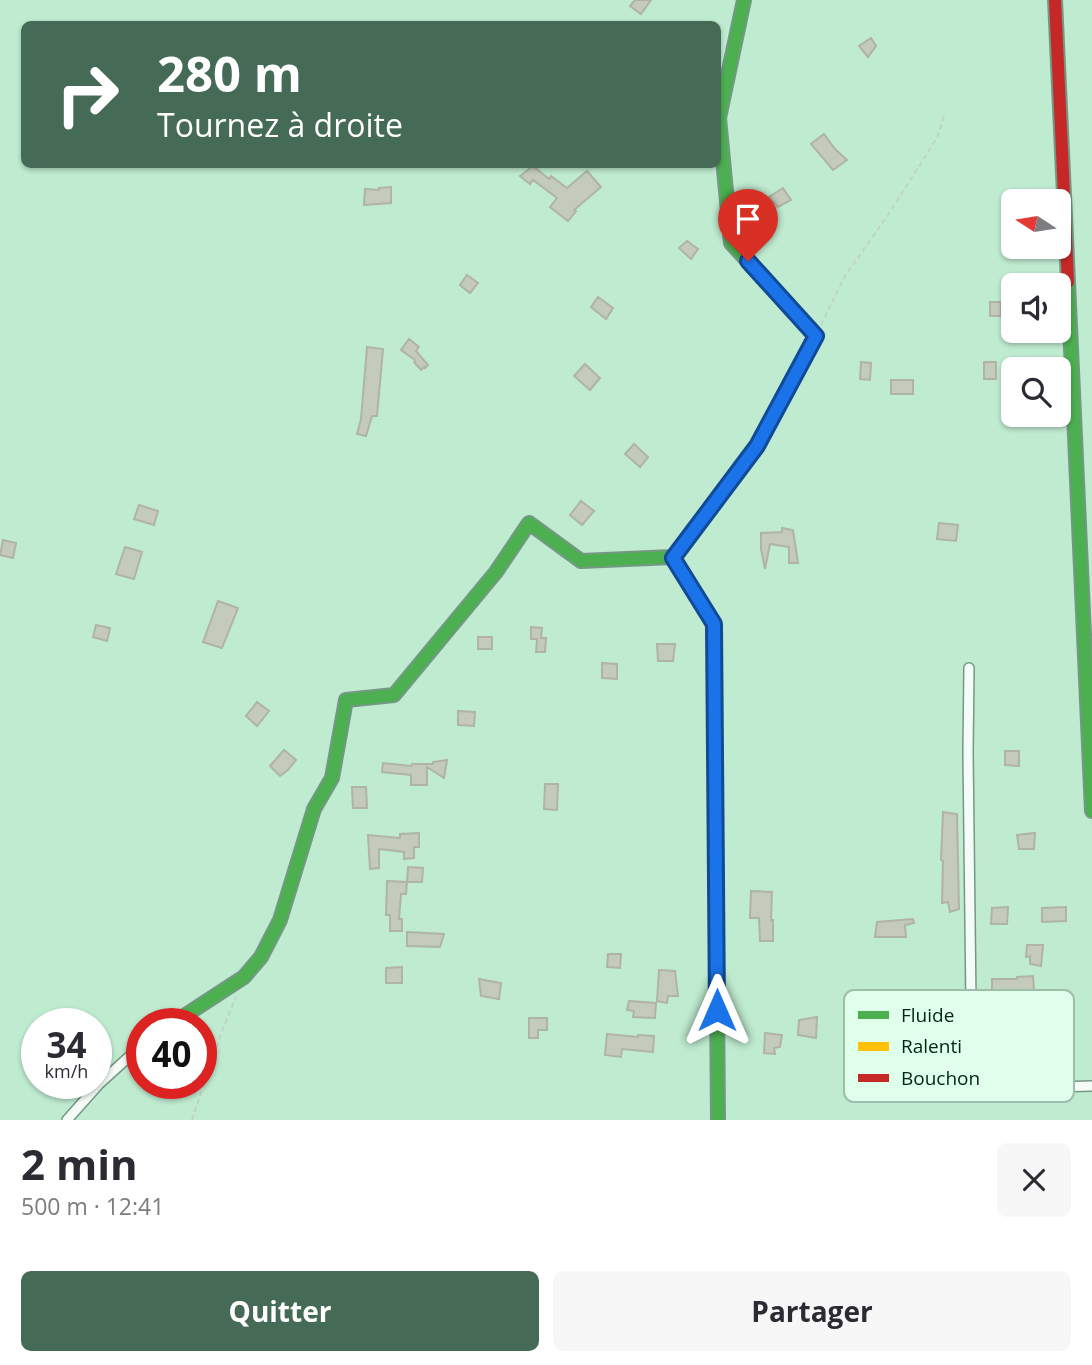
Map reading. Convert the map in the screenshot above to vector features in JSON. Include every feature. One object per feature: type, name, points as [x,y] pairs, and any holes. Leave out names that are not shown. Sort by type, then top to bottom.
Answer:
[{"type":"street","points":[[721,109],[744,0]]},
{"type":"street","points":[[1055,0],[1092,811]]},
{"type":"street","points":[[673,558],[757,446],[816,336],[731,243],[721,139]]},
{"type":"street","points":[[196,1008],[244,976],[261,957],[280,920],[314,809],[332,778],[346,700],[394,695],[496,572],[529,523],[581,561],[673,558]]},
{"type":"street","points":[[673,558],[714,624],[718,1120]]},
{"type":"street","points":[[969,668],[971,990]]},
{"type":"street","points":[[67,1120],[99,1084],[126,1060]]},
{"type":"street","points":[[1074,1086],[1092,1086]]},
{"type":"path","points":[[816,336],[845,276],[888,215],[936,138],[945,113]]},
{"type":"path","points":[[192,1120],[235,998]]},
{"type":"building","points":[[635,0],[651,0],[641,14],[630,6]]},
{"type":"building","points":[[871,38],[876,46],[868,57],[859,46]]},
{"type":"building","points":[[824,134],[847,160],[833,170],[811,144]]},
{"type":"building","points":[[530,168],[535,168],[567,188],[587,171],[601,187],[574,210],[576,211],[568,221],[550,207],[557,198],[533,180],[530,184],[520,176]]},
{"type":"building","points":[[391,187],[391,203],[364,205],[365,189]]},
{"type":"building","points":[[783,188],[791,200],[778,207],[769,197]]},
{"type":"building","points":[[687,241],[698,249],[691,259],[679,248]]},
{"type":"building","points":[[467,275],[478,283],[470,293],[460,285]]},
{"type":"building","points":[[598,297],[613,308],[606,319],[591,307]]},
{"type":"building","points":[[990,302],[1001,302],[1001,316],[990,316]]},
{"type":"building","points":[[409,339],[419,347],[416,351],[428,365],[421,370],[415,360],[401,350]]},
{"type":"building","points":[[367,347],[383,349],[377,416],[372,416],[366,436],[357,434],[361,419]]},
{"type":"building","points":[[861,362],[871,363],[870,380],[860,379]]},
{"type":"building","points":[[984,362],[996,362],[996,379],[984,379]]},
{"type":"building","points":[[585,364],[600,378],[590,390],[574,376]]},
{"type":"building","points":[[891,380],[913,380],[913,394],[891,394]]},
{"type":"building","points":[[634,444],[648,457],[640,467],[625,454]]},
{"type":"building","points":[[581,501],[594,511],[582,525],[570,515]]},
{"type":"building","points":[[139,505],[158,511],[154,525],[134,519]]},
{"type":"building","points":[[939,523],[958,525],[956,541],[937,539]]},
{"type":"building","points":[[782,528],[793,530],[798,563],[789,563],[789,547],[770,544],[765,569],[761,533],[782,532]]},
{"type":"building","points":[[3,540],[16,543],[13,558],[0,555]]},
{"type":"building","points":[[125,547],[142,552],[134,579],[116,574]]},
{"type":"building","points":[[218,601],[238,608],[222,648],[203,642]]},
{"type":"building","points":[[96,625],[110,628],[107,641],[93,637]]},
{"type":"building","points":[[531,627],[542,628],[541,638],[546,638],[545,652],[536,652],[537,639],[531,639]]},
{"type":"building","points":[[478,637],[492,637],[492,649],[478,649]]},
{"type":"building","points":[[657,644],[675,644],[673,661],[658,661]]},
{"type":"building","points":[[602,663],[617,664],[617,679],[602,678]]},
{"type":"building","points":[[257,702],[269,711],[257,726],[246,716]]},
{"type":"building","points":[[458,711],[475,712],[474,726],[458,725]]},
{"type":"building","points":[[284,750],[296,760],[280,776],[270,766]]},
{"type":"building","points":[[1005,751],[1019,751],[1019,766],[1005,765]]},
{"type":"building","points":[[447,760],[444,778],[427,767],[427,785],[411,785],[411,775],[382,772],[383,763],[411,766]]},
{"type":"building","points":[[545,784],[558,784],[557,810],[544,809]]},
{"type":"building","points":[[352,787],[366,787],[367,808],[353,808]]},
{"type":"building","points":[[943,812],[957,814],[959,909],[950,912],[948,902],[942,903]]},
{"type":"building","points":[[419,833],[419,847],[414,847],[414,858],[404,859],[404,852],[379,849],[379,868],[370,869],[368,835],[400,838],[400,834]]},
{"type":"building","points":[[1035,833],[1034,849],[1019,849],[1017,835]]},
{"type":"building","points":[[408,867],[423,868],[422,882],[407,882]]},
{"type":"building","points":[[387,881],[407,882],[406,894],[401,894],[399,919],[402,919],[402,931],[390,931],[390,915],[386,915]]},
{"type":"building","points":[[751,891],[772,892],[773,941],[760,941],[759,918],[750,918]]},
{"type":"building","points":[[1008,907],[1007,924],[991,924],[992,908]]},
{"type":"building","points":[[1066,907],[1066,921],[1042,922],[1042,908]]},
{"type":"building","points":[[913,919],[914,923],[905,925],[906,937],[875,937],[877,922]]},
{"type":"building","points":[[407,932],[444,934],[440,947],[407,946]]},
{"type":"building","points":[[1027,945],[1043,945],[1041,966],[1030,964],[1030,956],[1026,957]]},
{"type":"building","points":[[608,954],[621,954],[620,968],[607,967]]},
{"type":"building","points":[[402,967],[402,983],[386,983],[386,968]]},
{"type":"building","points":[[659,970],[675,971],[678,996],[668,996],[667,1003],[657,1001]]},
{"type":"building","points":[[1033,976],[1034,990],[992,990],[992,979]]},
{"type":"building","points":[[479,979],[501,983],[499,999],[481,996]]},
{"type":"building","points":[[629,1001],[656,1003],[655,1018],[633,1017],[634,1011],[627,1010]]},
{"type":"building","points":[[817,1017],[816,1038],[798,1035],[799,1020]]},
{"type":"building","points":[[529,1018],[547,1018],[547,1030],[538,1030],[538,1038],[529,1038]]},
{"type":"building","points":[[765,1033],[782,1035],[780,1047],[774,1048],[775,1054],[764,1053]]},
{"type":"building","points":[[607,1034],[654,1036],[653,1052],[622,1049],[621,1057],[605,1055]]},
{"type":"traffic: fast","points":[[721,109],[744,0]]},
{"type":"traffic: fast","points":[[721,139],[731,243],[806,325]]},
{"type":"traffic: fast","points":[[1071,343],[1092,811]]},
{"type":"traffic: fast","points":[[710,509],[673,557],[714,624],[718,1120]]},
{"type":"traffic: fast","points":[[197,1008],[244,977],[261,957],[280,920],[314,809],[332,778],[346,700],[394,695],[496,572],[529,523],[581,561],[673,557]]},
{"type":"traffic: slow","points":[[710,509],[757,446],[816,336],[806,325]]},
{"type":"traffic: jam","points":[[1055,0],[1068,273]]},
{"type":"route","points":[[717,1010],[714,624],[673,558],[757,446],[816,336],[748,261]]}]
